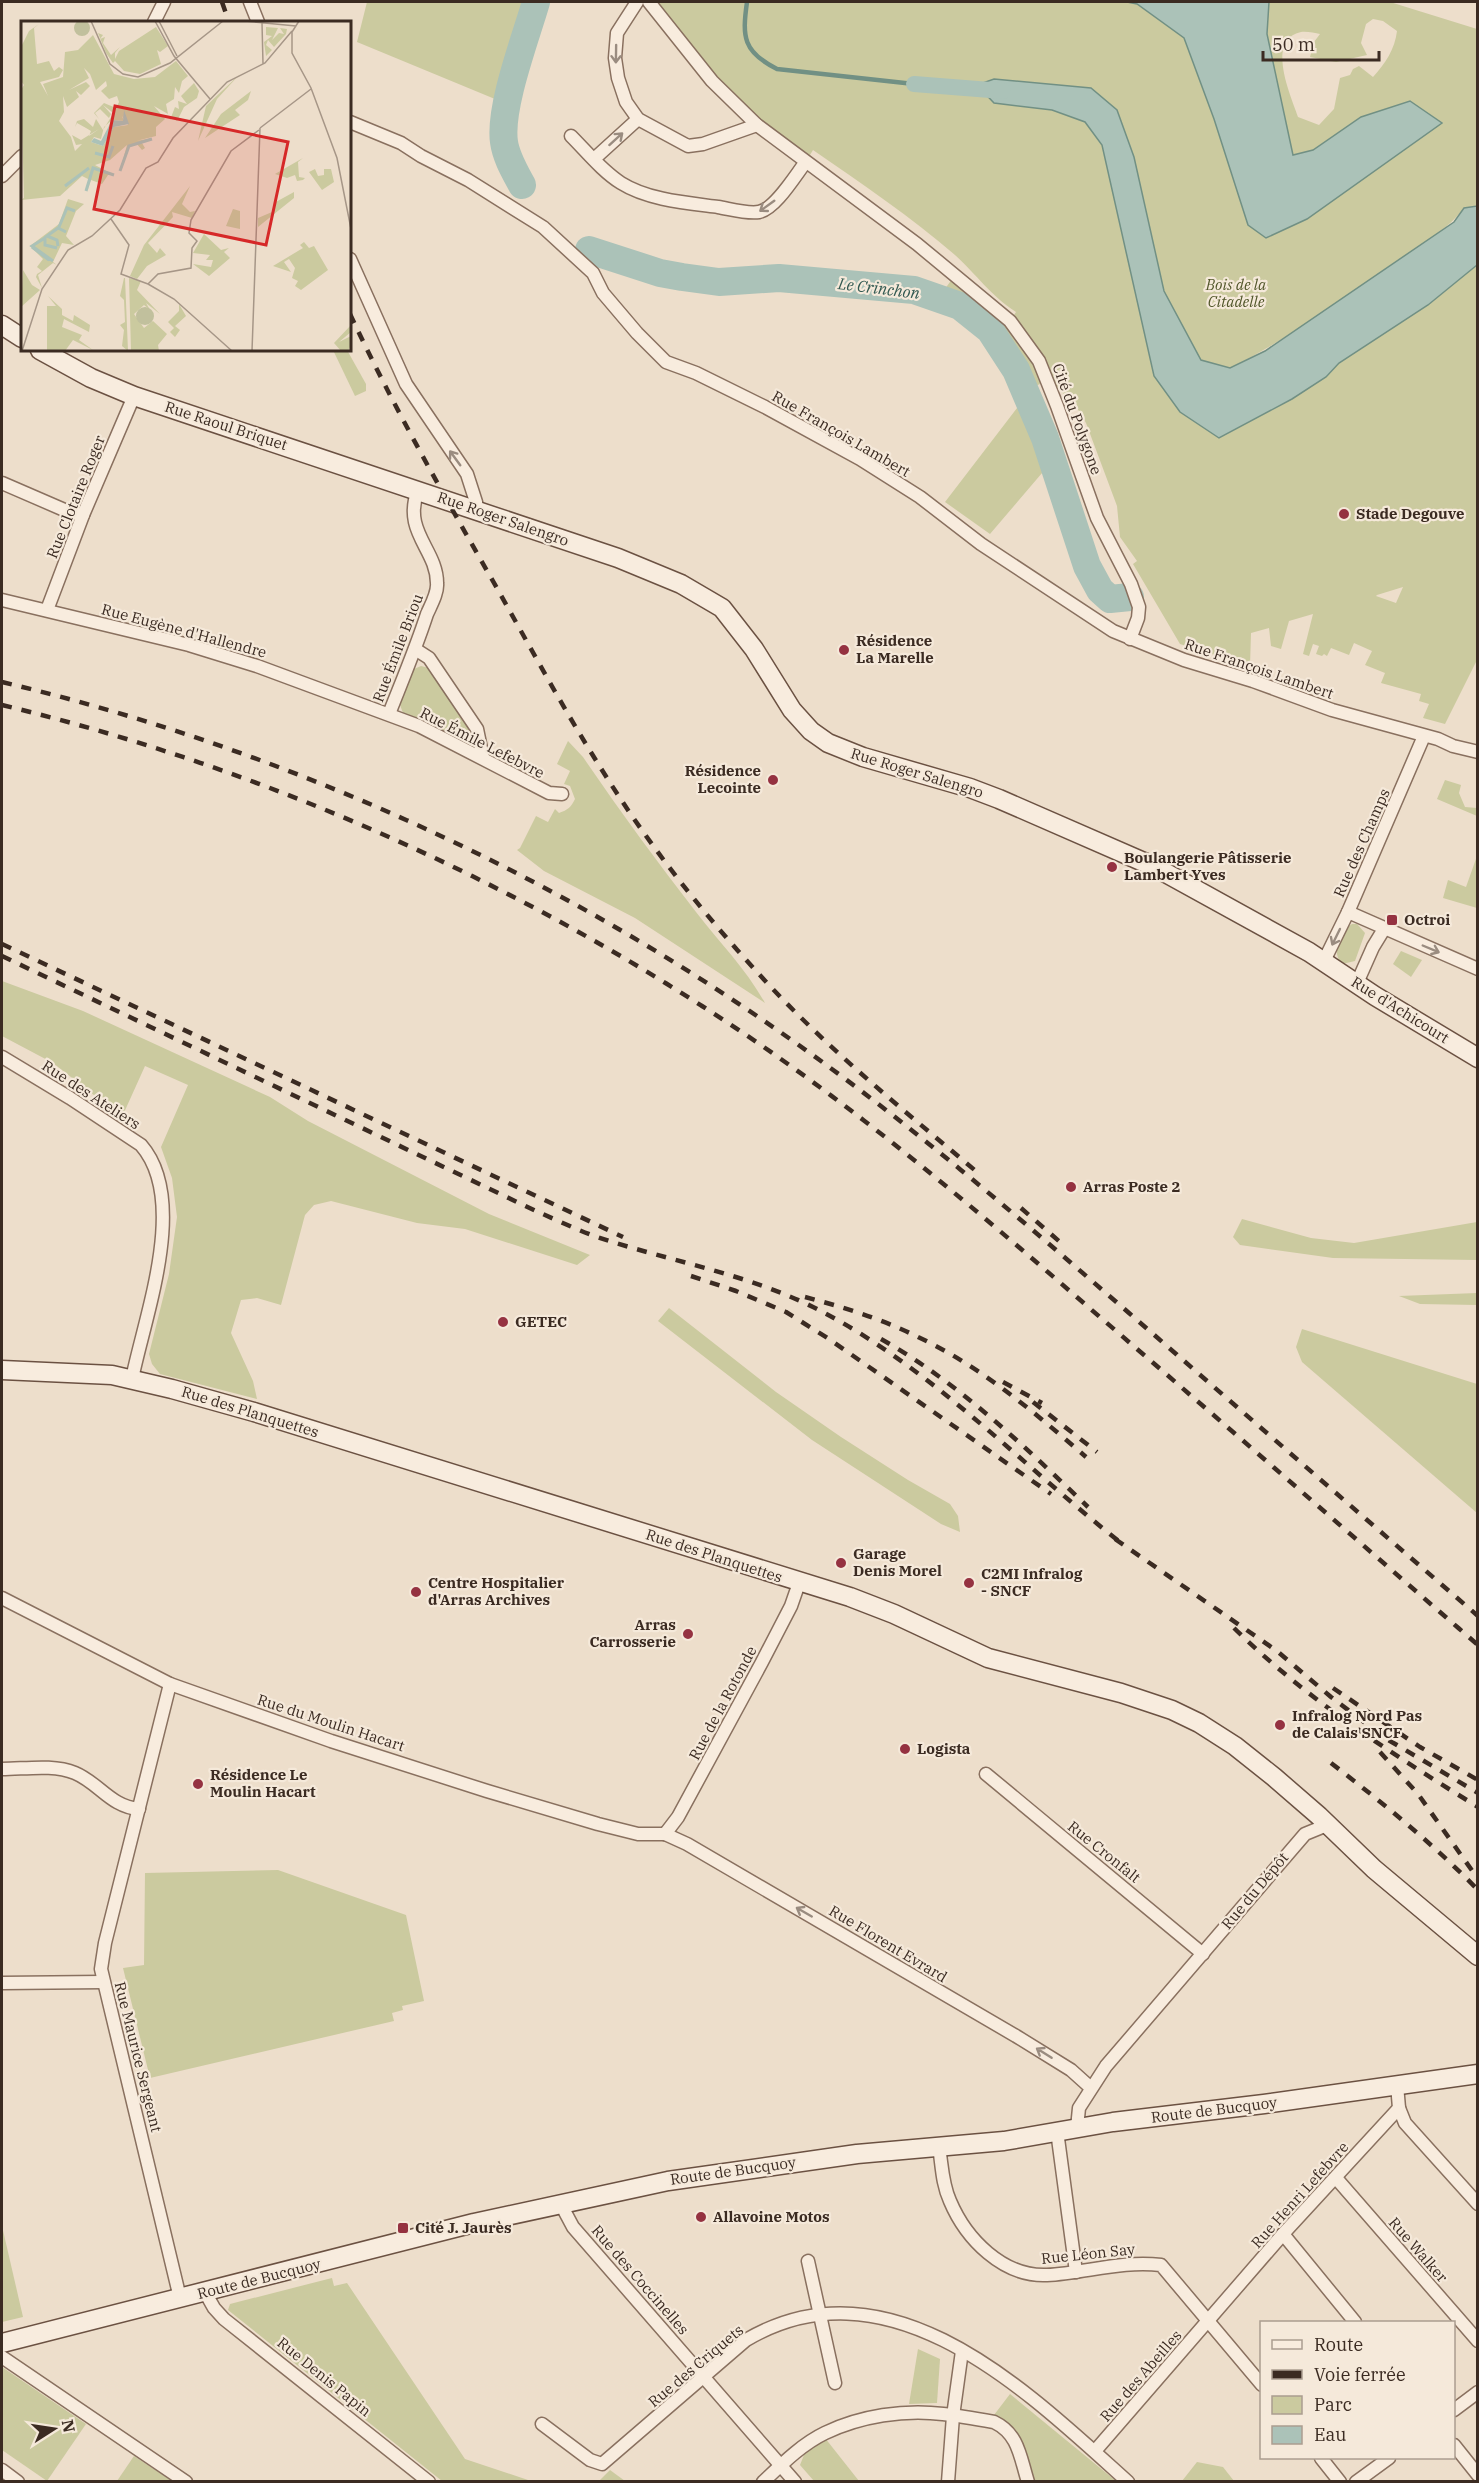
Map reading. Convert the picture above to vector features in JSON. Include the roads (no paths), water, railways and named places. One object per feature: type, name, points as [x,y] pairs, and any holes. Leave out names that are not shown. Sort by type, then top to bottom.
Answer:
[{"type":"street","points":[[154,21],[164,2]]},
{"type":"street","points":[[250,2],[258,21]]},
{"type":"street","points":[[637,2],[617,33],[615,58],[618,78],[626,102],[638,119],[688,146],[704,144],[757,125]]},
{"type":"street","name":"Cité du Polygone","points":[[649,2],[712,81],[757,125],[805,163],[917,244],[1010,321],[1039,361],[1058,406],[1097,518],[1113,547],[1139,607],[1138,618],[1130,639]]},
{"type":"street","points":[[594,159],[638,119]]},
{"type":"street","name":"Rue François Lambert","points":[[351,122],[401,143],[468,180],[543,227],[593,273],[603,293],[637,333],[666,362],[696,373],[765,406],[860,459],[920,497],[981,544],[1113,631],[1184,660],[1253,681],[1332,710],[1478,752]]},
{"type":"street","points":[[571,136],[622,184],[646,194],[694,204],[758,212],[769,207],[805,163]]},
{"type":"street","points":[[2,176],[21,157]]},
{"type":"street","points":[[351,261],[406,384],[467,474],[477,511]]},
{"type":"street","points":[[2,325],[21,337]]},
{"type":"street","name":"Rue Raoul Briquet","points":[[42,351],[91,378],[135,396],[418,490]]},
{"type":"street","name":"Rue Clotaire Roger","points":[[47,609],[83,515],[135,396]]},
{"type":"street","points":[[2,483],[69,512],[83,515]]},
{"type":"street","name":"Rue Roger Salengro","points":[[418,490],[618,558],[681,584],[722,608],[754,649],[792,710],[812,731],[838,748],[970,788],[1035,813],[1155,867],[1324,961]]},
{"type":"street","name":"Rue Émile Briou","points":[[389,714],[438,584],[433,565],[414,521],[418,490]]},
{"type":"street","name":"Rue Eugène d'Hallendre","points":[[2,600],[189,645],[257,666],[389,714]]},
{"type":"street","points":[[415,649],[429,658],[477,729],[483,758]]},
{"type":"street","name":"Rue Émile Lefebvre","points":[[389,714],[483,758],[549,793],[562,794]]},
{"type":"street","name":"Rue des Champs","points":[[1324,961],[1348,912],[1424,736]]},
{"type":"street","points":[[1348,912],[1478,969]]},
{"type":"street","points":[[1357,983],[1384,929]]},
{"type":"street","name":"Rue d'Achicourt","points":[[1324,961],[1478,1058]]},
{"type":"street","name":"Rue des Ateliers","points":[[2,1057],[141,1145],[158,1174],[163,1200],[162,1235],[132,1378]]},
{"type":"street","name":"Rue des Planquettes","points":[[2,1370],[132,1378],[254,1412],[850,1597],[894,1614],[988,1658],[1121,1693],[1172,1710],[1199,1723],[1235,1746],[1328,1825]]},
{"type":"street","name":"Rue de la Rotonde","points":[[665,1834],[678,1817],[762,1662],[791,1606],[799,1583]]},
{"type":"street","name":"Rue du Moulin Hacart","points":[[2,1598],[170,1684],[320,1737],[487,1791],[638,1834],[665,1834]]},
{"type":"street","name":"Rue Maurice Sergeant","points":[[170,1684],[105,1943],[101,1969],[180,2298]]},
{"type":"street","points":[[2,1769],[61,1768],[78,1774],[114,1802],[129,1809],[139,1809]]},
{"type":"street","name":"Rue Cronfalt","points":[[986,1774],[1203,1954]]},
{"type":"street","points":[[1328,1825],[1374,1869],[1478,1956]]},
{"type":"street","name":"Rue du Dépôt","points":[[1077,2128],[1079,2108],[1106,2066],[1203,1954],[1269,1873],[1305,1834],[1328,1825]]},
{"type":"street","name":"Rue Florent Evrard","points":[[665,1834],[687,1844],[1016,2036],[1071,2070],[1091,2088]]},
{"type":"street","points":[[2,1983],[103,1982]]},
{"type":"street","name":"Route de Bucquoy","points":[[2,2343],[474,2223],[668,2181],[857,2154],[1004,2141],[1077,2128],[1478,2074]]},
{"type":"street","points":[[1397,2085],[1399,2108],[1405,2122],[1478,2204]]},
{"type":"street","name":"Rue Henri Lefebvre","points":[[1209,2320],[1283,2234],[1399,2108]]},
{"type":"street","points":[[1057,2131],[1076,2272]]},
{"type":"street","name":"Rue Léon Say","points":[[939,2147],[942,2173],[950,2201],[974,2239],[991,2256],[1025,2274],[1045,2275],[1143,2263],[1161,2265],[1260,2383]]},
{"type":"street","name":"Rue Walker","points":[[1336,2178],[1478,2341]]},
{"type":"street","name":"Rue des Coccinelles","points":[[564,2203],[565,2212],[573,2227],[795,2481]]},
{"type":"street","points":[[1283,2234],[1354,2321]]},
{"type":"street","points":[[808,2261],[818,2316],[835,2383]]},
{"type":"street","name":"Rue Denis Papin","points":[[205,2292],[214,2308],[224,2319],[429,2481]]},
{"type":"street","name":"Rue des Criquets","points":[[542,2424],[590,2460],[602,2464],[746,2340],[766,2328],[800,2318],[855,2314],[914,2327],[944,2339],[962,2350],[1018,2386],[1128,2481]]},
{"type":"street","name":"Rue des Abeilles","points":[[1095,2451],[1209,2320]]},
{"type":"street","points":[[948,2481],[953,2415],[962,2350]]},
{"type":"street","points":[[2,2357],[186,2481]]},
{"type":"street","points":[[1455,2409],[1478,2392]]},
{"type":"street","points":[[763,2481],[823,2434],[843,2426],[888,2415],[918,2413],[953,2415],[994,2422],[1011,2433],[1028,2481]]},
{"type":"street","points":[[1455,2446],[1478,2475]]},
{"type":"street","points":[[1322,2459],[1340,2481]]},
{"type":"street","points":[[1356,2481],[1386,2459]]},
{"type":"street","points":[[2,2470],[18,2481]]},
{"type":"water","points":[[1127,2],[1269,2],[1267,34],[1293,155],[1313,150],[1361,117],[1410,101],[1442,123],[1307,219],[1266,238],[1248,225],[1214,119],[1184,38],[1137,4]]},
{"type":"water","points":[[994,79],[1091,88],[1117,110],[1134,157],[1164,291],[1201,360],[1230,368],[1265,351],[1454,222],[1464,208],[1477,206],[1477,265],[1428,305],[1339,363],[1326,377],[1292,399],[1219,438],[1180,412],[1154,376],[1102,145],[1085,122],[1052,110],[994,103],[977,85]]},
{"type":"waterway","name":"Le Crinchon","points":[[522,185],[511,164],[504,142],[505,110],[536,2]]},
{"type":"waterway","points":[[747,2],[745,25],[747,42],[757,56],[777,69],[914,84]]},
{"type":"waterway","points":[[914,84],[1003,91]]},
{"type":"waterway","name":"Le Crinchon","points":[[589,250],[660,273],[682,277],[719,282],[779,278],[914,290],[960,306],[990,330],[1016,370],[1045,438],[1087,566],[1100,590],[1110,599],[1130,597]]},
{"type":"railway","points":[[222,2],[229,21]]},
{"type":"railway","points":[[351,316],[421,453],[552,686],[625,806],[661,856],[718,927],[783,1000],[864,1076],[977,1172]]},
{"type":"railway","points":[[2,682],[106,709],[208,742],[310,779],[409,821],[506,868],[601,919],[694,974],[828,1066],[960,1169],[1478,1616]]},
{"type":"railway","points":[[2,705],[186,758],[276,790],[364,826],[537,909],[702,1006],[755,1041],[857,1115],[956,1194],[1478,1645]]},
{"type":"railway","points":[[2,944],[623,1237]]},
{"type":"railway","points":[[2,956],[538,1212],[597,1237],[733,1276],[813,1307],[896,1357],[934,1386],[1120,1542]]},
{"type":"railway","points":[[1021,1208],[1060,1242]]},
{"type":"railway","points":[[691,1276],[736,1291],[786,1312],[829,1339],[1051,1494]]},
{"type":"railway","points":[[805,1297],[876,1319],[941,1349],[1006,1391],[1086,1457]]},
{"type":"railway","points":[[881,1339],[910,1356],[964,1395],[1088,1507]]},
{"type":"railway","points":[[1003,1382],[1042,1403]]},
{"type":"railway","points":[[1033,1402],[1097,1452]]},
{"type":"railway","points":[[1115,1539],[1277,1651],[1331,1697],[1385,1738],[1478,1793]]},
{"type":"railway","points":[[1234,1628],[1320,1702],[1382,1746],[1478,1807]]},
{"type":"railway","points":[[1333,1688],[1420,1747],[1478,1780]]},
{"type":"railway","points":[[1380,1752],[1418,1794],[1478,1879]]},
{"type":"railway","points":[[1331,1763],[1407,1824],[1478,1890]]},
{"type":"place","name":"Stade Degouve","points":[[1344,514]]},
{"type":"place","name":"Résidence La Marelle","points":[[844,650]]},
{"type":"place","name":"Résidence Lecointe","points":[[773,780]]},
{"type":"place","name":"Boulangerie Pâtisserie Lambert Yves","points":[[1112,867]]},
{"type":"place","name":"Octroi","points":[[1392,920]]},
{"type":"place","name":"Arras Poste 2","points":[[1071,1187]]},
{"type":"place","name":"GETEC","points":[[503,1322]]},
{"type":"place","name":"Garage Denis Morel","points":[[841,1563]]},
{"type":"place","name":"C2MI Infralog - SNCF","points":[[969,1583]]},
{"type":"place","name":"Centre Hospitalier d'Arras Archives","points":[[416,1592]]},
{"type":"place","name":"Arras Carrosserie","points":[[688,1634]]},
{"type":"place","name":"Infralog Nord Pas de Calais SNCF","points":[[1280,1725]]},
{"type":"place","name":"Logista","points":[[905,1749]]},
{"type":"place","name":"Résidence Le Moulin Hacart","points":[[198,1784]]},
{"type":"place","name":"Allavoine Motos","points":[[701,2217]]},
{"type":"place","name":"Cité J. Jaurès","points":[[403,2228]]},
{"type":"park label","name":"Bois de la Citadelle","points":[[1236,294]]}]
